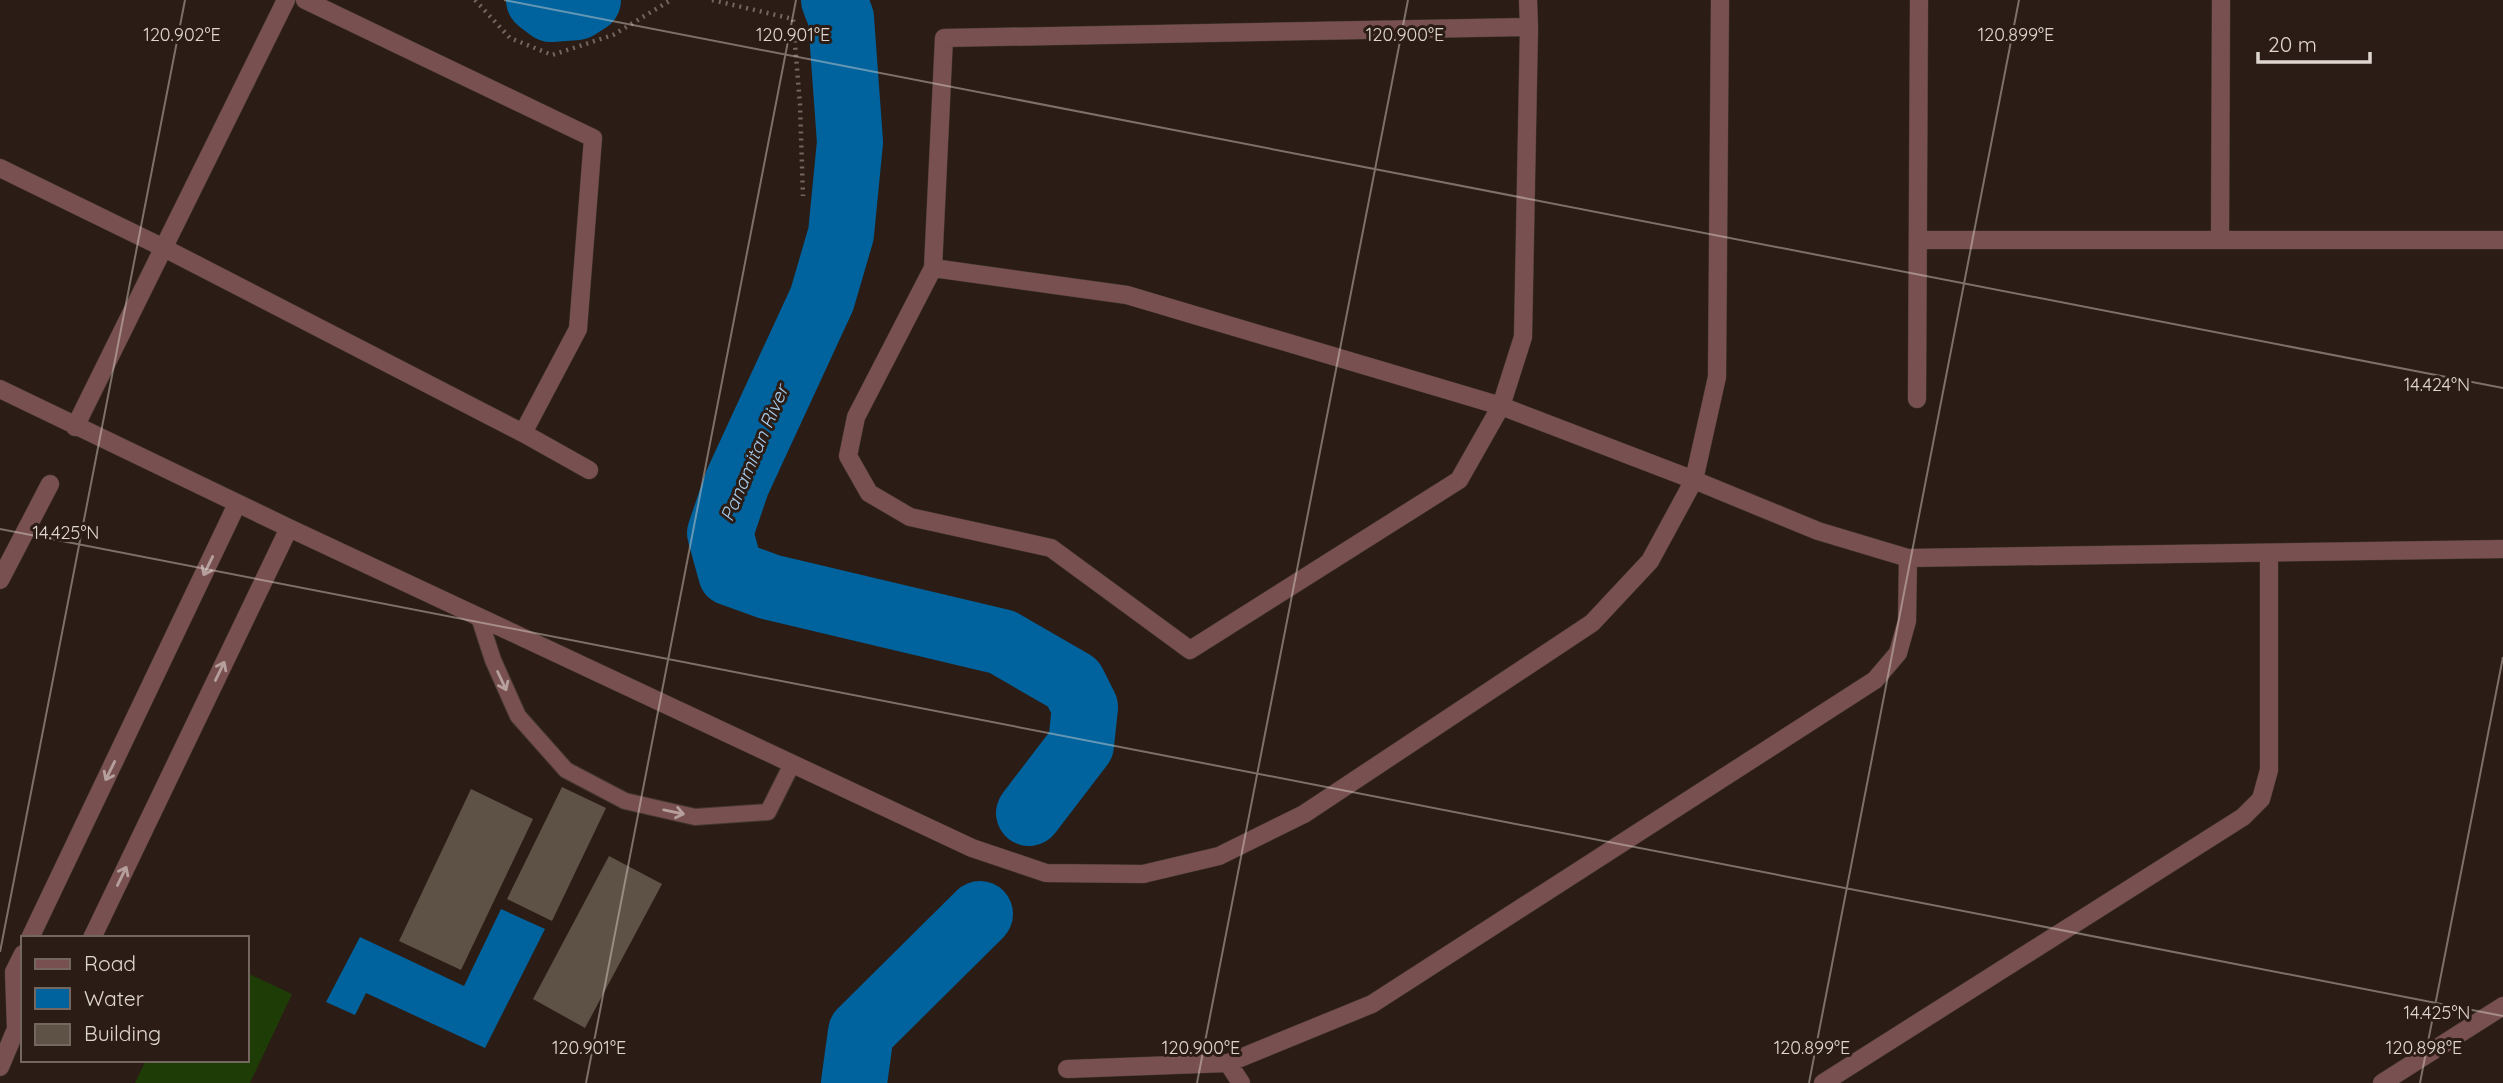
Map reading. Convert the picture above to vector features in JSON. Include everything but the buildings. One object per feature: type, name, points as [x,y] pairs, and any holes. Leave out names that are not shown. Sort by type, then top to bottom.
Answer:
[{"type":"street","points":[[75,427],[286,0]]},
{"type":"street","points":[[304,0],[593,138],[579,329],[523,433]]},
{"type":"street","points":[[1528,0],[1528,27],[1523,337],[1501,406],[1459,480],[1191,650],[1051,548],[911,517],[869,492],[848,456],[856,416],[933,268],[944,38],[1528,27]]},
{"type":"street","points":[[0,389],[237,504],[972,848],[1046,873],[1143,874],[1219,856],[1304,814],[1592,623],[1650,561],[1694,480],[1717,377],[1720,0]]},
{"type":"street","points":[[1917,399],[1919,0]]},
{"type":"street","points":[[2220,239],[2221,0]]},
{"type":"street","points":[[0,168],[164,248],[523,433],[589,470]]},
{"type":"street","points":[[1917,240],[2503,240]]},
{"type":"street","points":[[933,268],[1127,295],[1501,406],[1818,531],[1908,558],[2503,549]]},
{"type":"street","points":[[0,580],[50,484]]},
{"type":"street","points":[[31,936],[237,504]]},
{"type":"street","points":[[93,936],[289,528]]},
{"type":"street","points":[[1823,1083],[2243,817],[2261,799],[2269,770],[2269,554]]},
{"type":"street","points":[[1068,1069],[1228,1063],[1372,1004],[1875,680],[1898,653],[1907,621],[1908,558]]},
{"type":"street","points":[[0,1067],[20,1026],[14,972],[21,958]]},
{"type":"street","points":[[2382,1083],[2503,1006]]},
{"type":"street","points":[[1228,1063],[1241,1083]]},
{"type":"lane","points":[[479,617],[493,660],[519,716],[566,770],[625,801],[695,817],[768,812],[792,764]]},
{"type":"path","points":[[475,0],[510,38],[552,55],[613,36],[671,0]]},
{"type":"path","points":[[712,0],[793,19],[800,105],[803,196]]},
{"type":"green space","points":[[248,973],[292,994],[250,1083],[135,1083],[145,1062],[248,1062]]},
{"type":"water","points":[[501,909],[545,929],[485,1048],[366,993],[355,1015],[326,1002],[360,937],[464,986]]},
{"type":"waterway","name":"Panamitan River","points":[[539,0],[551,9],[577,7],[588,0]]},
{"type":"waterway","name":"Panamitan River","points":[[834,0],[841,18],[850,142],[841,234],[822,299],[737,483],[720,533],[731,573],[770,587],[1002,642],[1073,683],[1085,707],[1081,745],[1029,813]]},
{"type":"waterway","name":"Panamitan River","points":[[854,1083],[861,1032],[980,914]]}]
